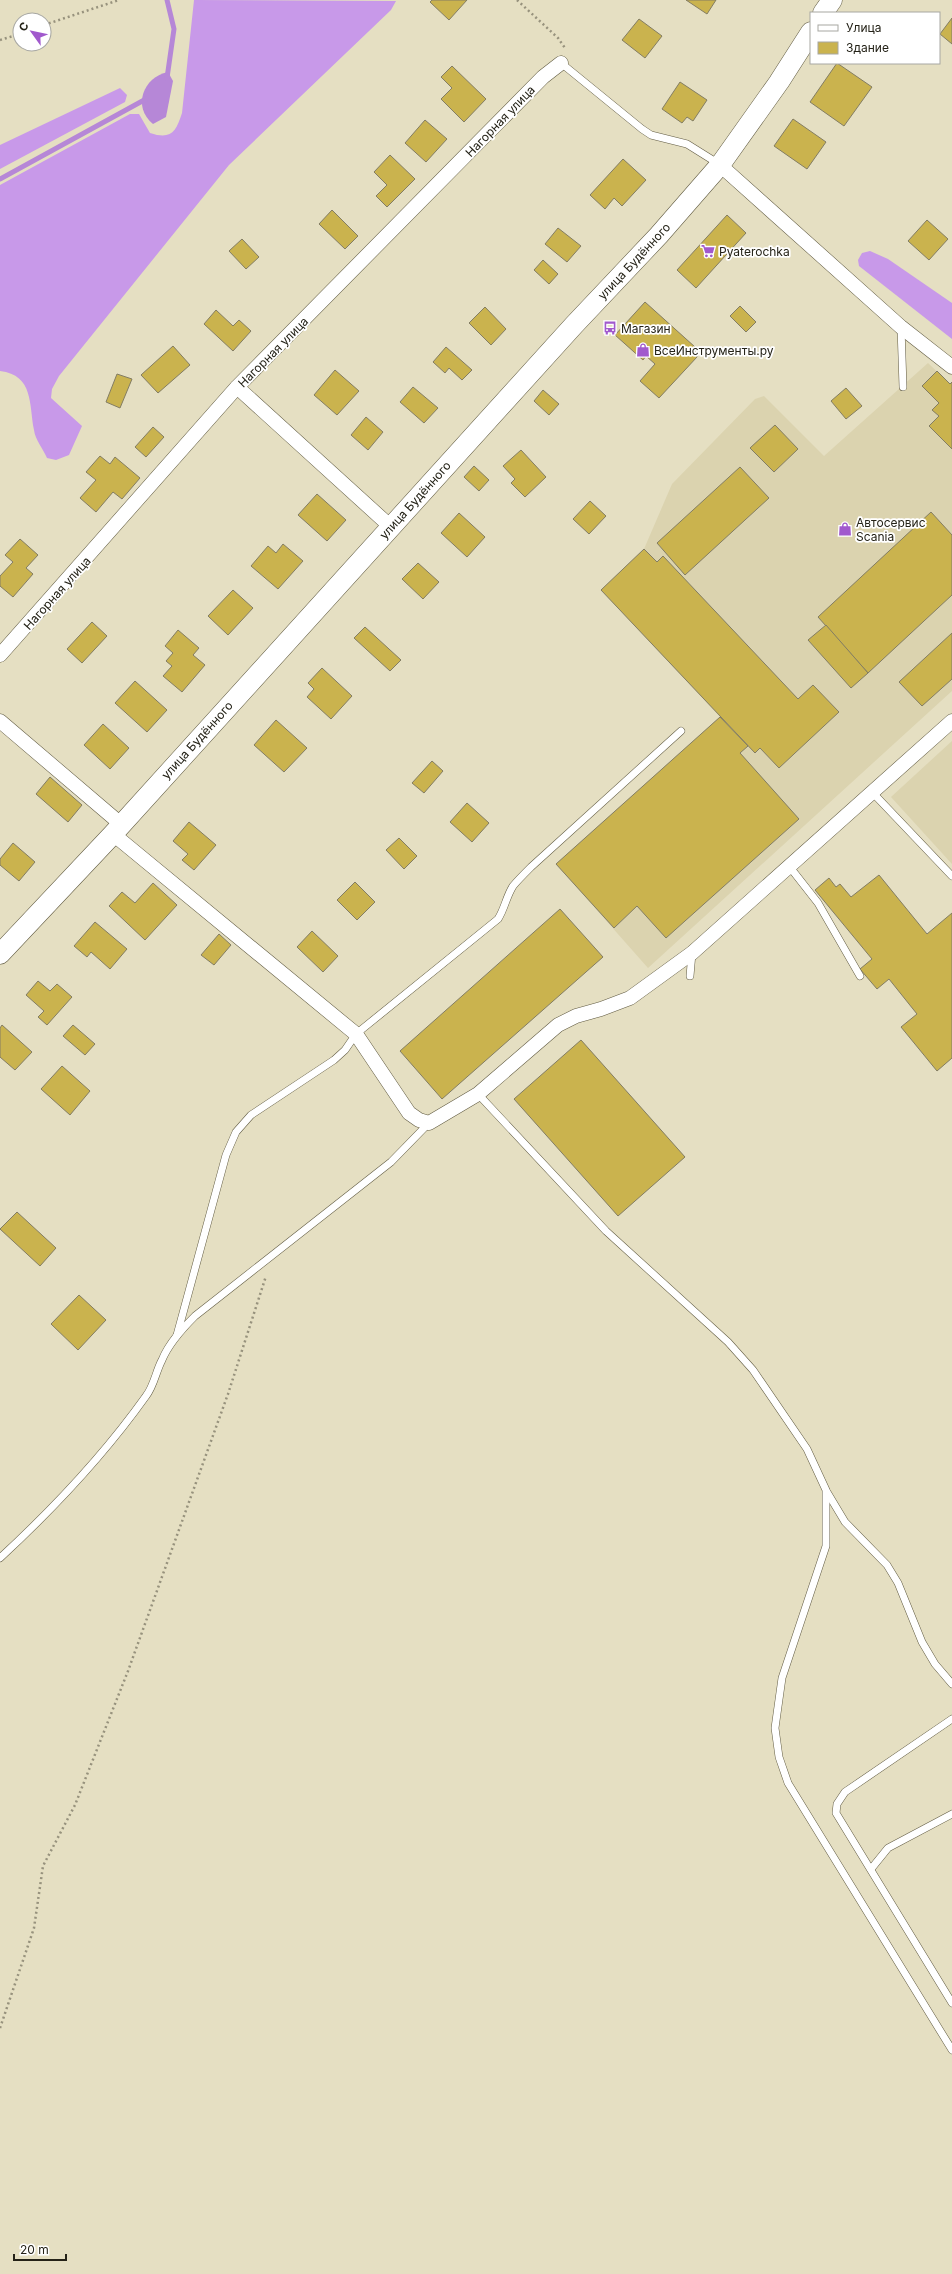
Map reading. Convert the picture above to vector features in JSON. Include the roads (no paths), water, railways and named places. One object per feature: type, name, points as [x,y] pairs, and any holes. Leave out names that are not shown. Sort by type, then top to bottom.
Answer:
[{"type":"main road","points":[[824,12],[832,0]]},
{"type":"main road","name":"улица Будённого","points":[[0,954],[117,829],[574,325],[659,236],[720,165],[779,82],[810,34]]},
{"type":"street","name":"Нагорная улица","points":[[0,655],[238,387],[543,77],[561,63]]},
{"type":"street","points":[[720,165],[901,327],[952,367]]},
{"type":"street","points":[[238,387],[391,527]]},
{"type":"street","points":[[0,721],[117,829],[356,1034],[409,1113],[419,1120],[429,1123],[478,1094],[558,1025],[576,1016],[601,1009],[630,998],[692,953],[952,721]]},
{"type":"lane","points":[[561,63],[651,135],[687,144],[699,150],[720,165]]},
{"type":"lane","points":[[901,327],[903,387]]},
{"type":"lane","points":[[177,1335],[226,1155],[236,1132],[251,1115],[334,1060],[345,1050],[356,1034],[498,918],[504,910],[506,901],[513,886],[531,867],[681,731]]},
{"type":"lane","points":[[872,792],[952,876]]},
{"type":"lane","points":[[789,866],[818,903],[860,976]]},
{"type":"lane","points":[[690,976],[692,953]]},
{"type":"lane","points":[[478,1094],[606,1232],[728,1342],[748,1365],[807,1449],[826,1490],[845,1522],[886,1566],[898,1583],[922,1642],[935,1664],[952,1684]]},
{"type":"lane","points":[[0,1558],[53,1506],[128,1421],[148,1394],[162,1358],[177,1335],[195,1316],[392,1162],[429,1123]]},
{"type":"lane","points":[[826,1490],[826,1546],[782,1678],[775,1728],[778,1757],[788,1783],[952,2050]]},
{"type":"lane","points":[[952,1719],[845,1792],[838,1804],[836,1813],[838,1820],[871,1869],[952,2003]]},
{"type":"lane","points":[[871,1869],[888,1848],[952,1814]]},
{"type":"waterway","points":[[167,0],[174,29],[167,78]]},
{"type":"waterway","points":[[0,179],[146,99]]},
{"type":"place","name":"Pyaterochka","points":[[708,251]]},
{"type":"place","name":"Магазин","points":[[610,328]]},
{"type":"place","name":"ВсеИнструменты.ру","points":[[643,350]]},
{"type":"place","name":"Автосервис Scania","points":[[845,529]]}]
